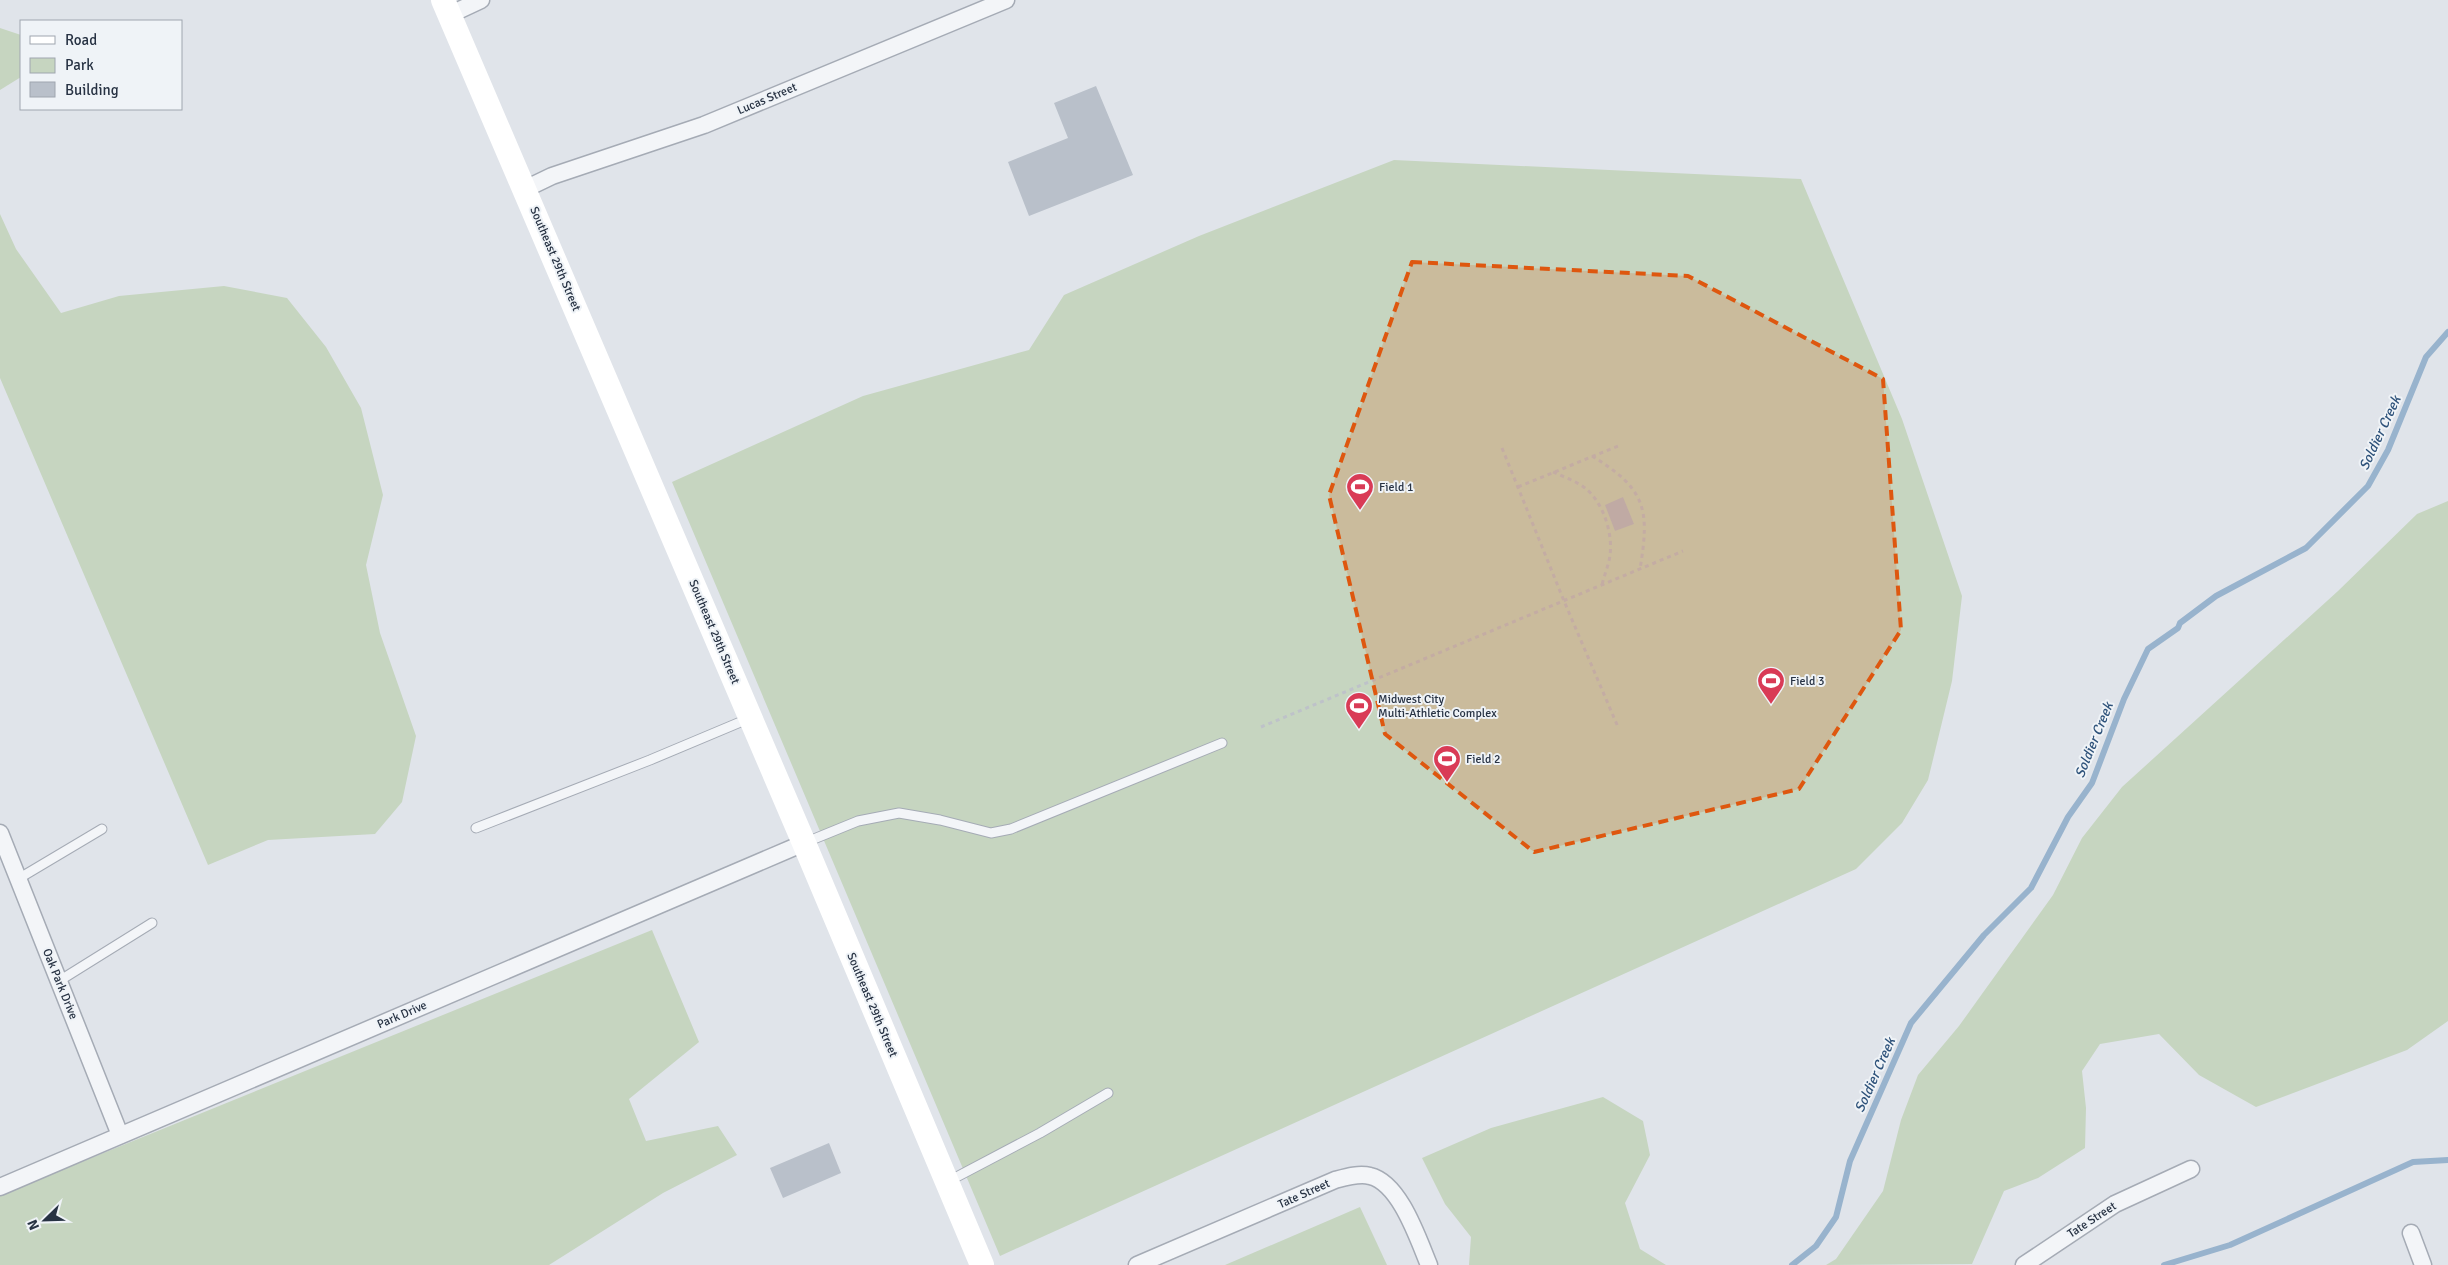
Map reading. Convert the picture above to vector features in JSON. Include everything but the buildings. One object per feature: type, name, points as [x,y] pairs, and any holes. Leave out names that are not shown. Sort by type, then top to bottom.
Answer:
[{"type":"main road","name":"Southeast 29th Street","points":[[446,8],[804,843],[982,1265]]},
{"type":"street","points":[[446,8],[481,0]]},
{"type":"street","name":"Lucas Street","points":[[525,189],[552,176],[704,125],[1006,0]]},
{"type":"street","name":"Oak Park Drive","points":[[0,833],[120,1135]]},
{"type":"street","name":"Park Drive","points":[[0,1188],[804,843]]},
{"type":"street","name":"Tate Street","points":[[2024,1265],[2116,1204],[2191,1169]]},
{"type":"street","name":"Tate Street","points":[[1137,1265],[1336,1180],[1363,1174],[1372,1176],[1389,1186],[1406,1214],[1429,1265]]},
{"type":"street","points":[[2411,1233],[2423,1265]]},
{"type":"lane","points":[[476,828],[650,760],[750,718]]},
{"type":"lane","points":[[804,843],[858,821],[899,813],[940,820],[991,833],[1012,829],[1222,743]]},
{"type":"lane","points":[[18,879],[102,830]]},
{"type":"lane","points":[[59,981],[152,923]]},
{"type":"lane","points":[[946,1182],[1040,1133],[1108,1093]]},
{"type":"path","points":[[1518,487],[1618,446]]},
{"type":"path","points":[[1502,448],[1618,727]]},
{"type":"path","points":[[1592,456],[1625,478],[1642,508],[1646,524],[1640,570]]},
{"type":"path","points":[[1553,472],[1586,488],[1599,504],[1610,536],[1610,555],[1602,586]]},
{"type":"path","points":[[1261,726],[1683,551]]},
{"type":"highlighted area","points":[[1412,262],[1688,276],[1883,379],[1901,630],[1799,789],[1534,852],[1385,734],[1329,495]]},
{"type":"green space","points":[[0,28],[20,35],[20,78],[0,90]]},
{"type":"green space","name":"Midwest City Multi-Athletic Complex","points":[[1394,160],[1801,179],[1902,419],[1962,596],[1952,681],[1928,780],[1902,823],[1856,869],[1000,1256],[672,482],[863,396],[1029,350],[1064,295],[1199,236]]},
{"type":"green space","points":[[0,214],[16,249],[61,313],[119,296],[224,286],[287,298],[326,347],[361,408],[383,495],[366,565],[380,633],[416,736],[402,802],[375,834],[268,840],[208,865],[0,378]]},
{"type":"green space","points":[[2448,501],[2448,1021],[2407,1050],[2256,1107],[2199,1075],[2159,1034],[2100,1044],[2082,1071],[2086,1108],[2085,1148],[2038,1178],[2004,1191],[1972,1264],[1826,1265],[1836,1259],[1883,1191],[1901,1120],[1918,1075],[1959,1026],[2053,895],[2082,838],[2122,787],[2338,591],[2417,514]]},
{"type":"green space","points":[[652,930],[699,1042],[629,1099],[646,1141],[718,1126],[737,1155],[663,1193],[549,1265],[0,1265],[0,1195]]},
{"type":"green space","points":[[1603,1097],[1643,1121],[1650,1155],[1625,1203],[1640,1249],[1666,1265],[1469,1265],[1471,1237],[1445,1204],[1422,1158],[1491,1128]]},
{"type":"green space","points":[[1360,1207],[1387,1265],[1225,1265]]},
{"type":"waterway","name":"Soldier Creek","points":[[1792,1265],[1816,1246],[1836,1217],[1850,1161],[1911,1023],[1984,935],[2031,888],[2068,817],[2092,783],[2124,699],[2148,649],[2178,628],[2180,623],[2216,596],[2306,548],[2368,486],[2388,450],[2426,357],[2448,332]]},
{"type":"waterway","points":[[2164,1265],[2230,1245],[2413,1162],[2448,1160]]},
{"type":"place","name":"Field 1","points":[[1360,511]]},
{"type":"place","name":"Field 3","points":[[1771,705]]},
{"type":"place","name":"Midwest City Multi-Athletic Complex","points":[[1359,730]]},
{"type":"place","name":"Field 2","points":[[1447,783]]}]
